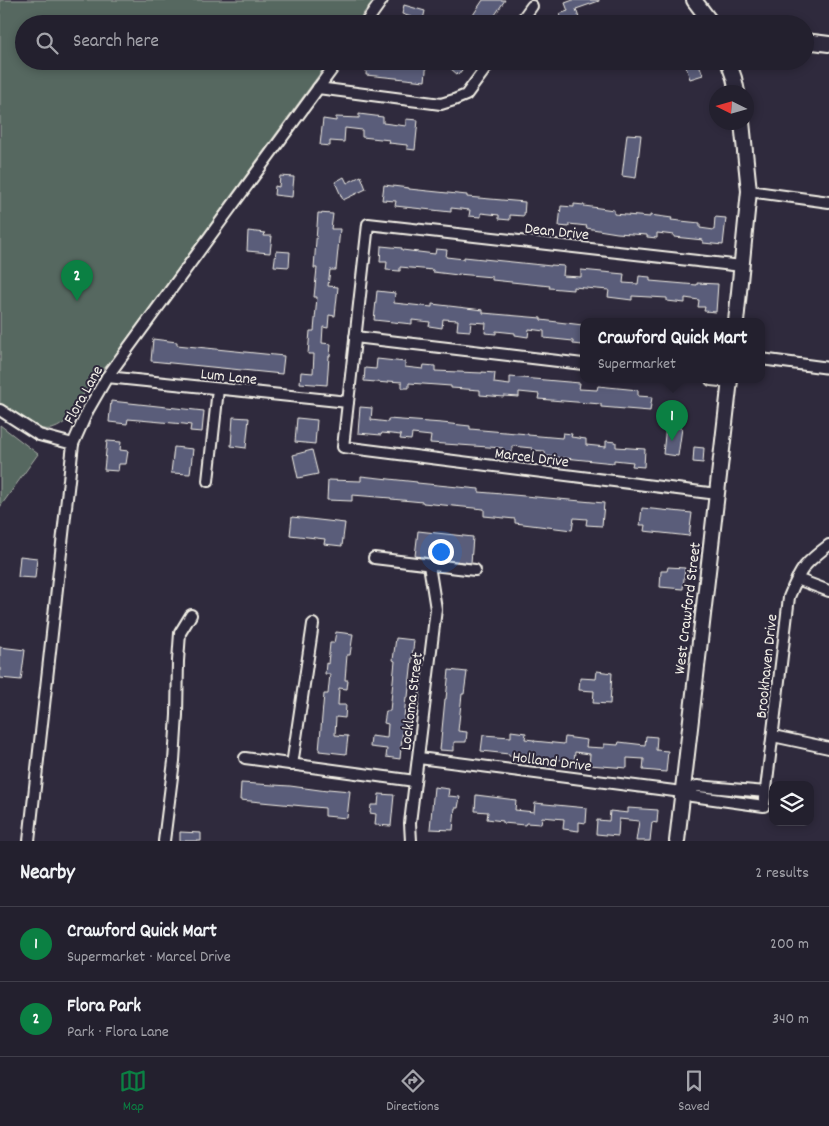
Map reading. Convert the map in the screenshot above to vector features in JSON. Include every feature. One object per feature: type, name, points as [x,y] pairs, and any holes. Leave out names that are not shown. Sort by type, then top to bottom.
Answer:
[{"type":"street","points":[[371,15],[382,0]]},
{"type":"street","points":[[694,0],[705,15]]},
{"type":"street","points":[[526,15],[532,6]]},
{"type":"street","points":[[814,42],[829,44]]},
{"type":"street","name":"Flora Lane","points":[[29,841],[73,444],[88,410],[107,377],[331,70]]},
{"type":"street","points":[[318,88],[441,104],[466,95],[484,70]]},
{"type":"street","points":[[731,70],[736,85]]},
{"type":"street","points":[[736,318],[749,191],[743,130]]},
{"type":"street","points":[[749,191],[829,202]]},
{"type":"street","name":"Dean Drive","points":[[355,337],[368,224],[742,266]]},
{"type":"street","points":[[348,402],[355,337],[580,364]]},
{"type":"street","points":[[765,360],[829,368]]},
{"type":"street","name":"Lum Lane","points":[[107,377],[348,402]]},
{"type":"street","name":"West Crawford Street","points":[[676,841],[730,383]]},
{"type":"street","points":[[208,481],[218,389]]},
{"type":"street","name":"Marcel Drive","points":[[348,402],[342,447],[717,494]]},
{"type":"street","points":[[0,410],[39,435],[73,444]]},
{"type":"street","name":"Brookhaven Drive","points":[[764,806],[788,597],[804,567],[829,545]]},
{"type":"street","points":[[374,558],[475,570]]},
{"type":"street","name":"Lockloma Street","points":[[411,841],[410,823],[436,609],[429,565]]},
{"type":"street","points":[[797,579],[829,591]]},
{"type":"street","points":[[164,841],[174,761],[180,633],[191,615]]},
{"type":"street","points":[[292,765],[313,624]]},
{"type":"street","points":[[773,736],[829,748]]},
{"type":"street","points":[[245,758],[415,780]]},
{"type":"street","name":"Holland Drive","points":[[419,758],[682,792],[692,796],[764,806]]},
{"type":"street","name":"Holland Drive","points":[[682,792],[697,786],[766,792]]},
{"type":"green space","points":[[0,0],[373,0],[362,15],[15,15],[15,70],[322,70],[110,362],[93,380],[66,421],[55,428],[39,428],[0,405]]},
{"type":"green space","points":[[0,425],[38,454],[0,507]]},
{"type":"building","points":[[483,0],[505,0],[495,15],[473,15]]},
{"type":"building","points":[[573,0],[599,0],[576,9],[578,15],[559,15],[568,11],[565,3]]},
{"type":"building","points":[[404,5],[425,11],[424,15],[402,14]]},
{"type":"building","points":[[366,70],[426,70],[425,81],[366,75]]},
{"type":"building","points":[[452,70],[462,70],[458,75]]},
{"type":"building","points":[[687,70],[701,70],[703,75],[690,79]]},
{"type":"building","points":[[359,114],[383,117],[383,123],[406,126],[406,119],[418,120],[415,150],[407,149],[407,145],[389,143],[390,140],[362,137],[362,130],[345,128],[344,142],[330,141],[330,146],[320,145],[323,119],[336,121],[336,117],[359,118]]},
{"type":"building","points":[[627,134],[641,135],[636,178],[622,176]]},
{"type":"building","points":[[280,176],[294,177],[292,197],[274,195],[275,186],[279,187]]},
{"type":"building","points":[[361,176],[366,189],[343,200],[335,182],[344,177],[347,183]]},
{"type":"building","points":[[384,185],[467,195],[467,197],[525,202],[524,216],[510,215],[510,220],[499,219],[499,215],[481,213],[481,217],[469,216],[470,210],[451,208],[451,212],[395,206],[396,201],[382,200]]},
{"type":"building","points":[[574,204],[614,210],[614,214],[650,217],[650,215],[672,218],[671,220],[700,223],[700,228],[714,230],[715,217],[726,218],[723,245],[703,243],[703,240],[657,233],[657,238],[647,237],[647,235],[586,228],[587,226],[569,224],[569,227],[559,226],[561,206],[574,207]]},
{"type":"building","points":[[318,213],[333,214],[331,229],[340,229],[336,270],[330,270],[328,286],[338,287],[335,316],[329,315],[328,328],[323,327],[322,343],[331,344],[327,385],[300,383],[301,372],[313,373],[314,354],[308,354],[310,331],[314,331],[317,297],[314,297],[317,268],[314,268]]},
{"type":"building","points":[[248,231],[265,233],[264,236],[272,236],[270,253],[247,251]]},
{"type":"building","points":[[381,246],[435,254],[436,249],[447,250],[446,257],[464,259],[464,257],[564,266],[563,276],[581,277],[581,270],[624,274],[623,283],[638,284],[639,276],[650,277],[650,281],[697,285],[697,283],[718,284],[716,312],[704,311],[705,307],[698,307],[699,300],[685,298],[685,303],[667,301],[667,298],[632,296],[632,300],[608,297],[609,290],[573,287],[573,290],[549,288],[550,286],[492,280],[492,277],[458,275],[433,272],[433,270],[400,267],[400,271],[386,270],[387,262],[380,262]]},
{"type":"building","points":[[276,251],[290,252],[289,267],[274,266]]},
{"type":"building","points":[[377,291],[395,293],[394,303],[432,307],[432,304],[483,310],[483,313],[541,318],[541,320],[580,325],[580,345],[573,344],[573,341],[544,338],[544,331],[529,329],[528,337],[515,335],[515,333],[496,331],[496,334],[485,333],[486,323],[471,322],[470,331],[457,330],[458,320],[443,319],[442,328],[429,326],[430,322],[412,320],[412,324],[374,320]]},
{"type":"building","points":[[153,339],[177,342],[177,345],[284,356],[282,374],[151,361]]},
{"type":"building","points":[[377,359],[405,362],[405,367],[423,369],[424,365],[435,366],[435,371],[495,373],[494,383],[510,385],[510,377],[580,383],[579,389],[597,390],[598,386],[638,390],[638,396],[652,397],[650,411],[601,407],[601,404],[538,399],[539,394],[519,392],[519,397],[504,397],[480,395],[480,390],[451,388],[451,386],[409,383],[409,388],[402,388],[402,382],[364,381],[365,368],[376,369]]},
{"type":"building","points":[[111,401],[204,411],[202,432],[190,431],[191,425],[184,424],[128,419],[127,424],[109,422]]},
{"type":"building","points":[[360,407],[372,408],[371,420],[388,422],[388,419],[442,423],[470,426],[470,429],[562,438],[563,433],[572,434],[571,437],[586,439],[586,445],[606,447],[606,441],[616,442],[616,447],[645,449],[644,467],[632,466],[633,462],[614,460],[614,463],[545,456],[545,451],[532,450],[532,448],[512,446],[512,452],[502,452],[503,448],[430,443],[431,436],[412,434],[411,440],[400,439],[401,435],[358,433]]},
{"type":"building","points":[[233,417],[249,418],[246,448],[231,446]]},
{"type":"building","points":[[297,418],[317,420],[315,444],[295,442]]},
{"type":"building","points":[[666,426],[682,428],[678,456],[663,454]]},
{"type":"building","points":[[107,441],[121,442],[120,450],[128,451],[126,464],[119,464],[118,471],[104,470]]},
{"type":"building","points":[[174,447],[193,449],[190,474],[171,473]]},
{"type":"building","points":[[694,447],[704,448],[703,463],[693,462]]},
{"type":"building","points":[[312,450],[318,474],[298,478],[293,455]]},
{"type":"building","points":[[361,476],[479,489],[479,492],[604,503],[602,526],[586,525],[587,519],[574,518],[572,530],[515,523],[515,519],[484,516],[484,509],[391,498],[352,495],[352,501],[327,500],[328,480],[361,481]]},
{"type":"building","points":[[642,508],[692,513],[689,536],[644,531],[645,525],[640,525]]},
{"type":"building","points":[[292,517],[345,523],[342,546],[324,544],[325,539],[290,535]]},
{"type":"building","points":[[418,531],[473,537],[471,563],[415,556]]},
{"type":"building","points":[[20,556],[37,558],[35,578],[18,577]]},
{"type":"building","points":[[668,567],[685,568],[683,589],[660,587],[661,571],[667,571]]},
{"type":"building","points":[[336,632],[353,634],[350,655],[347,655],[345,680],[348,680],[347,689],[339,688],[338,705],[346,705],[345,718],[336,717],[335,735],[348,736],[346,754],[319,751],[324,694],[328,694],[330,674],[325,674],[326,663],[328,664],[330,643],[334,643]]},
{"type":"building","points":[[396,638],[414,640],[400,759],[386,757],[387,749],[370,747],[371,736],[387,738],[388,724],[384,723],[386,711],[390,711]]},
{"type":"building","points":[[0,647],[25,650],[21,680],[0,678]]},
{"type":"building","points":[[449,670],[467,672],[464,694],[462,694],[458,731],[467,732],[466,742],[454,742],[454,751],[440,750]]},
{"type":"building","points":[[597,671],[612,673],[610,704],[593,703],[594,691],[579,690],[580,678],[596,679]]},
{"type":"building","points":[[511,731],[526,733],[525,739],[534,741],[564,744],[565,737],[587,740],[586,747],[604,748],[604,744],[618,745],[619,742],[645,745],[646,736],[657,737],[656,750],[668,751],[666,772],[643,770],[644,759],[627,758],[627,768],[589,765],[590,754],[575,752],[574,763],[563,762],[563,760],[509,756],[509,754],[481,751],[483,735],[511,737]]},
{"type":"building","points":[[241,783],[290,786],[327,791],[328,789],[350,791],[347,818],[325,816],[325,808],[240,800]]},
{"type":"building","points":[[434,787],[449,789],[448,796],[460,797],[458,808],[455,808],[453,830],[430,829]]},
{"type":"building","points":[[379,794],[394,795],[391,826],[375,825],[376,814],[370,813],[371,805],[378,805]]},
{"type":"building","points":[[476,795],[516,800],[515,810],[534,812],[535,803],[587,808],[586,823],[579,822],[579,831],[563,829],[564,819],[542,817],[541,824],[526,823],[525,825],[487,819],[488,812],[475,811]]},
{"type":"building","points":[[628,808],[658,810],[657,823],[652,822],[650,841],[636,841],[639,821],[619,819],[618,836],[596,834],[597,820],[609,821],[610,811],[628,813]]},
{"type":"building","points":[[180,832],[201,833],[201,841],[180,841]]},
{"type":"place","name":"Flora Park","points":[[77,301]]},
{"type":"place","name":"Crawford Quick Mart","points":[[672,441]]}]
